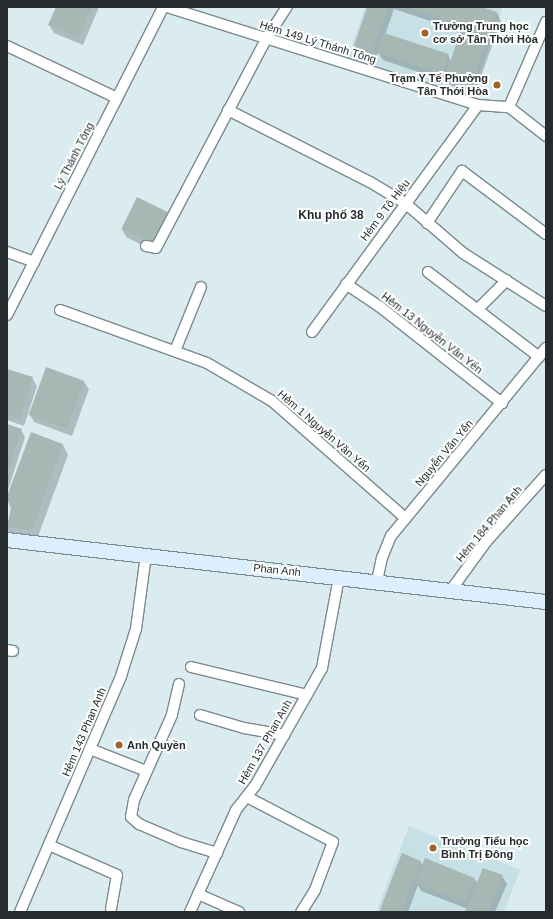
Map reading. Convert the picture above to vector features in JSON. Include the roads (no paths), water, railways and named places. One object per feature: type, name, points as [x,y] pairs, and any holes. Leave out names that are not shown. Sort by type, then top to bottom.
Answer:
[{"type":"main road","name":"Phan Anh","points":[[7,540],[377,581],[546,602]]},
{"type":"street","name":"Lý Thánh Tông","points":[[7,315],[163,7]]},
{"type":"street","name":"Hẻm 149 Lý Thánh Tông","points":[[167,7],[478,105],[509,107]]},
{"type":"street","points":[[146,246],[156,248],[266,39],[287,7]]},
{"type":"street","points":[[546,22],[509,107],[546,136]]},
{"type":"street","points":[[7,46],[117,98]]},
{"type":"street","name":"Hẻm 9 Tô Hiệu","points":[[312,332],[478,105]]},
{"type":"street","points":[[228,110],[370,182],[405,203],[464,253],[546,306]]},
{"type":"street","points":[[428,223],[462,171],[546,234]]},
{"type":"street","points":[[7,252],[34,262]]},
{"type":"street","points":[[428,272],[539,357]]},
{"type":"street","points":[[477,310],[507,280]]},
{"type":"street","name":"Hẻm 13 Nguyễn Văn Yến","points":[[346,284],[379,306],[502,403]]},
{"type":"street","points":[[175,351],[201,287]]},
{"type":"street","name":"Hẻm 1 Nguyễn Văn Yến","points":[[60,310],[207,363],[272,401],[405,518]]},
{"type":"street","name":"Nguyễn Văn Yến","points":[[377,581],[386,547],[405,518],[502,403],[546,348]]},
{"type":"street","name":"Hẻm 184 Phan Anh","points":[[451,590],[486,542],[546,475]]},
{"type":"street","name":"Hẻm 143 Phan Anh","points":[[20,912],[121,676],[136,629],[146,555]]},
{"type":"street","name":"Hẻm 137 Phan Anh","points":[[190,912],[236,810],[247,797],[322,668],[339,577]]},
{"type":"street","points":[[191,668],[306,695]]},
{"type":"street","points":[[179,684],[172,715],[134,800],[131,817],[139,824],[181,842],[217,853]]},
{"type":"street","points":[[200,715],[244,728],[284,735]]},
{"type":"street","points":[[90,749],[146,771]]},
{"type":"street","points":[[247,797],[332,842],[315,890],[301,912]]},
{"type":"street","points":[[49,845],[117,875],[111,908]]},
{"type":"street","points":[[198,894],[239,912]]},
{"type":"place","name":"Trường Trung học cơ sở Tân Thới Hòa","points":[[425,33]]},
{"type":"place","name":"Trạm Y Tế Phường Tân Thới Hòa","points":[[497,85]]},
{"type":"place","name":"Anh Quyền","points":[[119,745]]},
{"type":"place","name":"Trường Tiểu học Bình Trị Đông","points":[[433,848]]},
{"type":"district","name":"Khu phố 38","points":[[331,216]]}]
